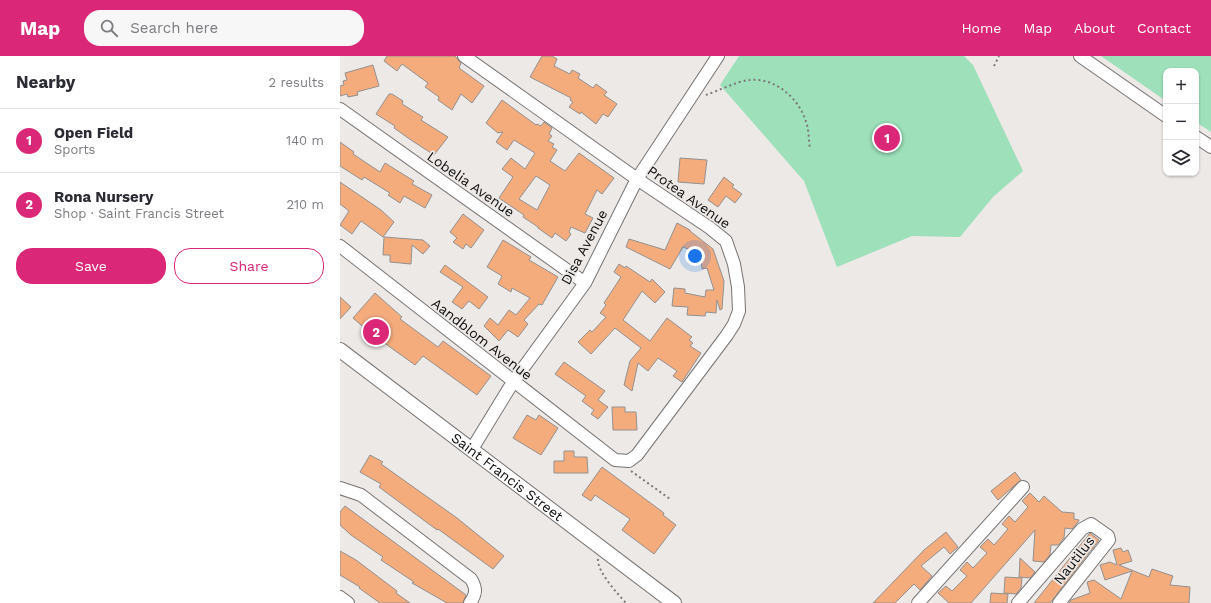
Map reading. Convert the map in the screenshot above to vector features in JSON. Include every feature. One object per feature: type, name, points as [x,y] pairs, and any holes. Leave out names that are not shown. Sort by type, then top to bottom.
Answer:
[{"type":"street","name":"Protea Avenue","points":[[464,56],[637,179],[710,228],[726,241],[737,279],[739,311],[727,335],[637,455],[629,461],[611,458]]},
{"type":"street","name":"Disa Avenue","points":[[472,449],[513,382],[585,283],[637,179],[718,56]]},
{"type":"street","points":[[1080,56],[1163,114]]},
{"type":"street","name":"Lobelia Avenue","points":[[340,109],[585,283]]},
{"type":"street","points":[[1199,139],[1211,147]]},
{"type":"street","name":"Aandblom Avenue","points":[[340,246],[611,458]]},
{"type":"street","name":"Saint Francis Street","points":[[340,350],[674,603]]},
{"type":"street","points":[[918,603],[1023,487]]},
{"type":"street","points":[[341,489],[361,495],[471,579],[475,586],[476,593],[470,603]]},
{"type":"street","name":"Nautilus","points":[[1018,603],[1084,526],[1091,524],[1107,535],[1109,540],[1059,603]]},
{"type":"street","points":[[340,597],[348,603]]},
{"type":"path","points":[[994,66],[999,56]]},
{"type":"path","points":[[689,100],[750,80],[769,82],[786,90],[799,108],[808,129],[810,149]]},
{"type":"path","points":[[611,458],[670,499]]},
{"type":"path","points":[[598,556],[597,562],[601,571],[626,603]]},
{"type":"green space","points":[[739,56],[964,56],[973,65],[1023,171],[993,197],[960,237],[912,236],[837,267],[804,181],[720,85]]},
{"type":"green space","points":[[1101,56],[1211,56],[1211,132],[1199,124],[1199,68],[1163,68],[1163,99]]},
{"type":"building","points":[[387,56],[455,56],[461,63],[459,68],[484,86],[472,103],[461,94],[452,110],[438,100],[439,97],[425,87],[428,83],[402,64],[397,71],[384,61]]},
{"type":"building","points":[[542,56],[552,56],[557,59],[554,66],[570,74],[572,70],[580,74],[578,78],[593,88],[596,84],[607,92],[604,95],[617,104],[608,117],[603,114],[596,124],[581,112],[580,114],[569,107],[573,102],[570,100],[571,98],[530,77]]},
{"type":"building","points":[[373,65],[379,86],[357,92],[358,95],[348,97],[347,94],[340,96],[340,86],[344,85],[343,81],[347,80],[345,73]]},
{"type":"building","points":[[389,94],[392,94],[403,101],[402,104],[423,117],[421,120],[448,137],[434,155],[376,114]]},
{"type":"building","points":[[502,100],[536,125],[541,126],[544,122],[552,128],[549,134],[552,136],[548,141],[554,144],[552,147],[557,150],[550,161],[565,171],[579,153],[614,178],[602,194],[597,190],[585,214],[593,218],[585,233],[571,227],[569,232],[571,234],[566,241],[555,233],[552,238],[523,217],[524,215],[499,198],[513,177],[502,169],[511,158],[525,169],[535,153],[514,140],[507,150],[496,142],[503,132],[498,133],[486,123]],"holes":[[[536,176],[550,185],[537,210],[519,199]]]},
{"type":"building","points":[[340,142],[354,152],[353,154],[380,172],[385,163],[414,181],[412,184],[432,195],[425,208],[404,196],[400,203],[388,195],[390,193],[364,177],[362,180],[340,166]]},
{"type":"building","points":[[680,158],[707,160],[704,184],[678,182]]},
{"type":"building","points":[[724,177],[734,185],[732,187],[742,194],[735,203],[726,196],[718,207],[708,200]]},
{"type":"building","points":[[340,182],[381,210],[394,222],[383,237],[361,221],[352,234],[340,225],[349,211],[340,204]]},
{"type":"building","points":[[463,214],[484,230],[471,248],[466,244],[463,249],[453,242],[457,238],[450,232]]},
{"type":"building","points":[[677,223],[690,230],[713,249],[724,281],[722,309],[720,310],[717,300],[716,313],[706,312],[705,316],[687,315],[688,307],[672,306],[674,288],[685,289],[685,293],[705,297],[706,290],[714,290],[707,268],[702,269],[701,258],[695,252],[683,247],[670,269],[626,247],[629,239],[665,250]]},
{"type":"building","points":[[384,237],[423,240],[430,246],[423,254],[412,245],[411,264],[390,262],[390,255],[383,255]]},
{"type":"building","points":[[503,240],[531,257],[529,260],[558,277],[542,305],[539,304],[524,320],[528,324],[518,337],[508,330],[499,341],[484,326],[490,318],[498,325],[509,310],[516,315],[530,298],[512,288],[511,292],[498,284],[502,276],[487,267]]},
{"type":"building","points":[[619,264],[625,268],[626,266],[650,282],[652,279],[665,292],[655,303],[642,291],[623,320],[650,341],[667,318],[692,337],[689,340],[693,343],[690,346],[701,353],[682,382],[673,376],[677,371],[658,358],[648,371],[638,363],[632,391],[624,385],[630,361],[641,348],[615,328],[591,354],[578,342],[590,330],[592,332],[606,317],[600,313],[606,305],[604,303],[621,277],[614,272]]},
{"type":"building","points":[[445,265],[488,297],[479,309],[469,301],[462,309],[452,302],[463,287],[440,272]]},
{"type":"building","points":[[375,293],[402,317],[400,319],[438,347],[443,341],[491,376],[477,395],[423,356],[415,365],[383,342],[382,343],[353,318]]},
{"type":"building","points":[[340,297],[351,307],[340,319]]},
{"type":"building","points":[[564,362],[605,391],[598,400],[608,407],[598,419],[591,414],[594,410],[582,401],[586,396],[555,374]]},
{"type":"building","points":[[612,407],[625,407],[625,412],[636,412],[637,430],[613,430]]},
{"type":"building","points":[[527,415],[536,420],[539,415],[558,428],[541,455],[513,438]]},
{"type":"building","points":[[564,451],[574,451],[574,457],[587,457],[588,473],[554,473],[554,461],[564,461]]},
{"type":"building","points":[[370,455],[383,462],[381,464],[457,518],[504,556],[493,569],[379,487],[381,484],[360,472]]},
{"type":"building","points":[[602,467],[664,513],[663,515],[676,525],[654,554],[622,530],[630,519],[595,495],[591,501],[582,495]]},
{"type":"building","points":[[1015,472],[1021,480],[998,500],[991,491]]},
{"type":"building","points":[[1030,493],[1039,502],[1044,496],[1062,512],[1074,513],[1074,519],[1079,520],[1078,522],[1072,529],[1065,528],[1064,538],[1058,545],[1051,545],[1050,555],[1044,562],[1033,561],[1035,530],[971,603],[949,603],[938,593],[946,586],[952,591],[967,576],[960,570],[967,562],[973,568],[987,553],[980,547],[988,539],[994,545],[1008,529],[1002,524],[1009,516],[1015,522],[1028,507],[1022,501]]},
{"type":"building","points":[[345,506],[466,595],[463,603],[447,603],[412,583],[414,582],[381,560],[383,557],[351,535],[340,525],[340,512]]},
{"type":"building","points":[[946,532],[958,547],[950,554],[944,547],[921,566],[932,576],[920,590],[914,584],[895,603],[873,603],[924,550]]},
{"type":"building","points":[[1090,533],[1099,540],[1050,603],[1034,603]]},
{"type":"building","points":[[1121,548],[1123,552],[1128,550],[1132,561],[1119,565],[1149,577],[1152,569],[1173,576],[1170,585],[1190,587],[1189,603],[1069,603],[1071,600],[1090,593],[1087,582],[1094,580],[1121,599],[1132,571],[1105,580],[1100,565],[1110,562],[1117,565],[1113,550]]},
{"type":"building","points":[[340,551],[356,560],[397,591],[396,593],[410,603],[380,603],[359,588],[360,587],[340,575]]},
{"type":"building","points":[[1020,558],[1035,572],[1030,578],[1019,577]]},
{"type":"building","points":[[1005,577],[1022,578],[1021,588],[1016,594],[1004,593]]},
{"type":"building","points":[[991,593],[1008,594],[1007,603],[990,603]]},
{"type":"place","name":"Open Field","points":[[887,138]]},
{"type":"place","name":"Rona Nursery","points":[[376,332]]}]
